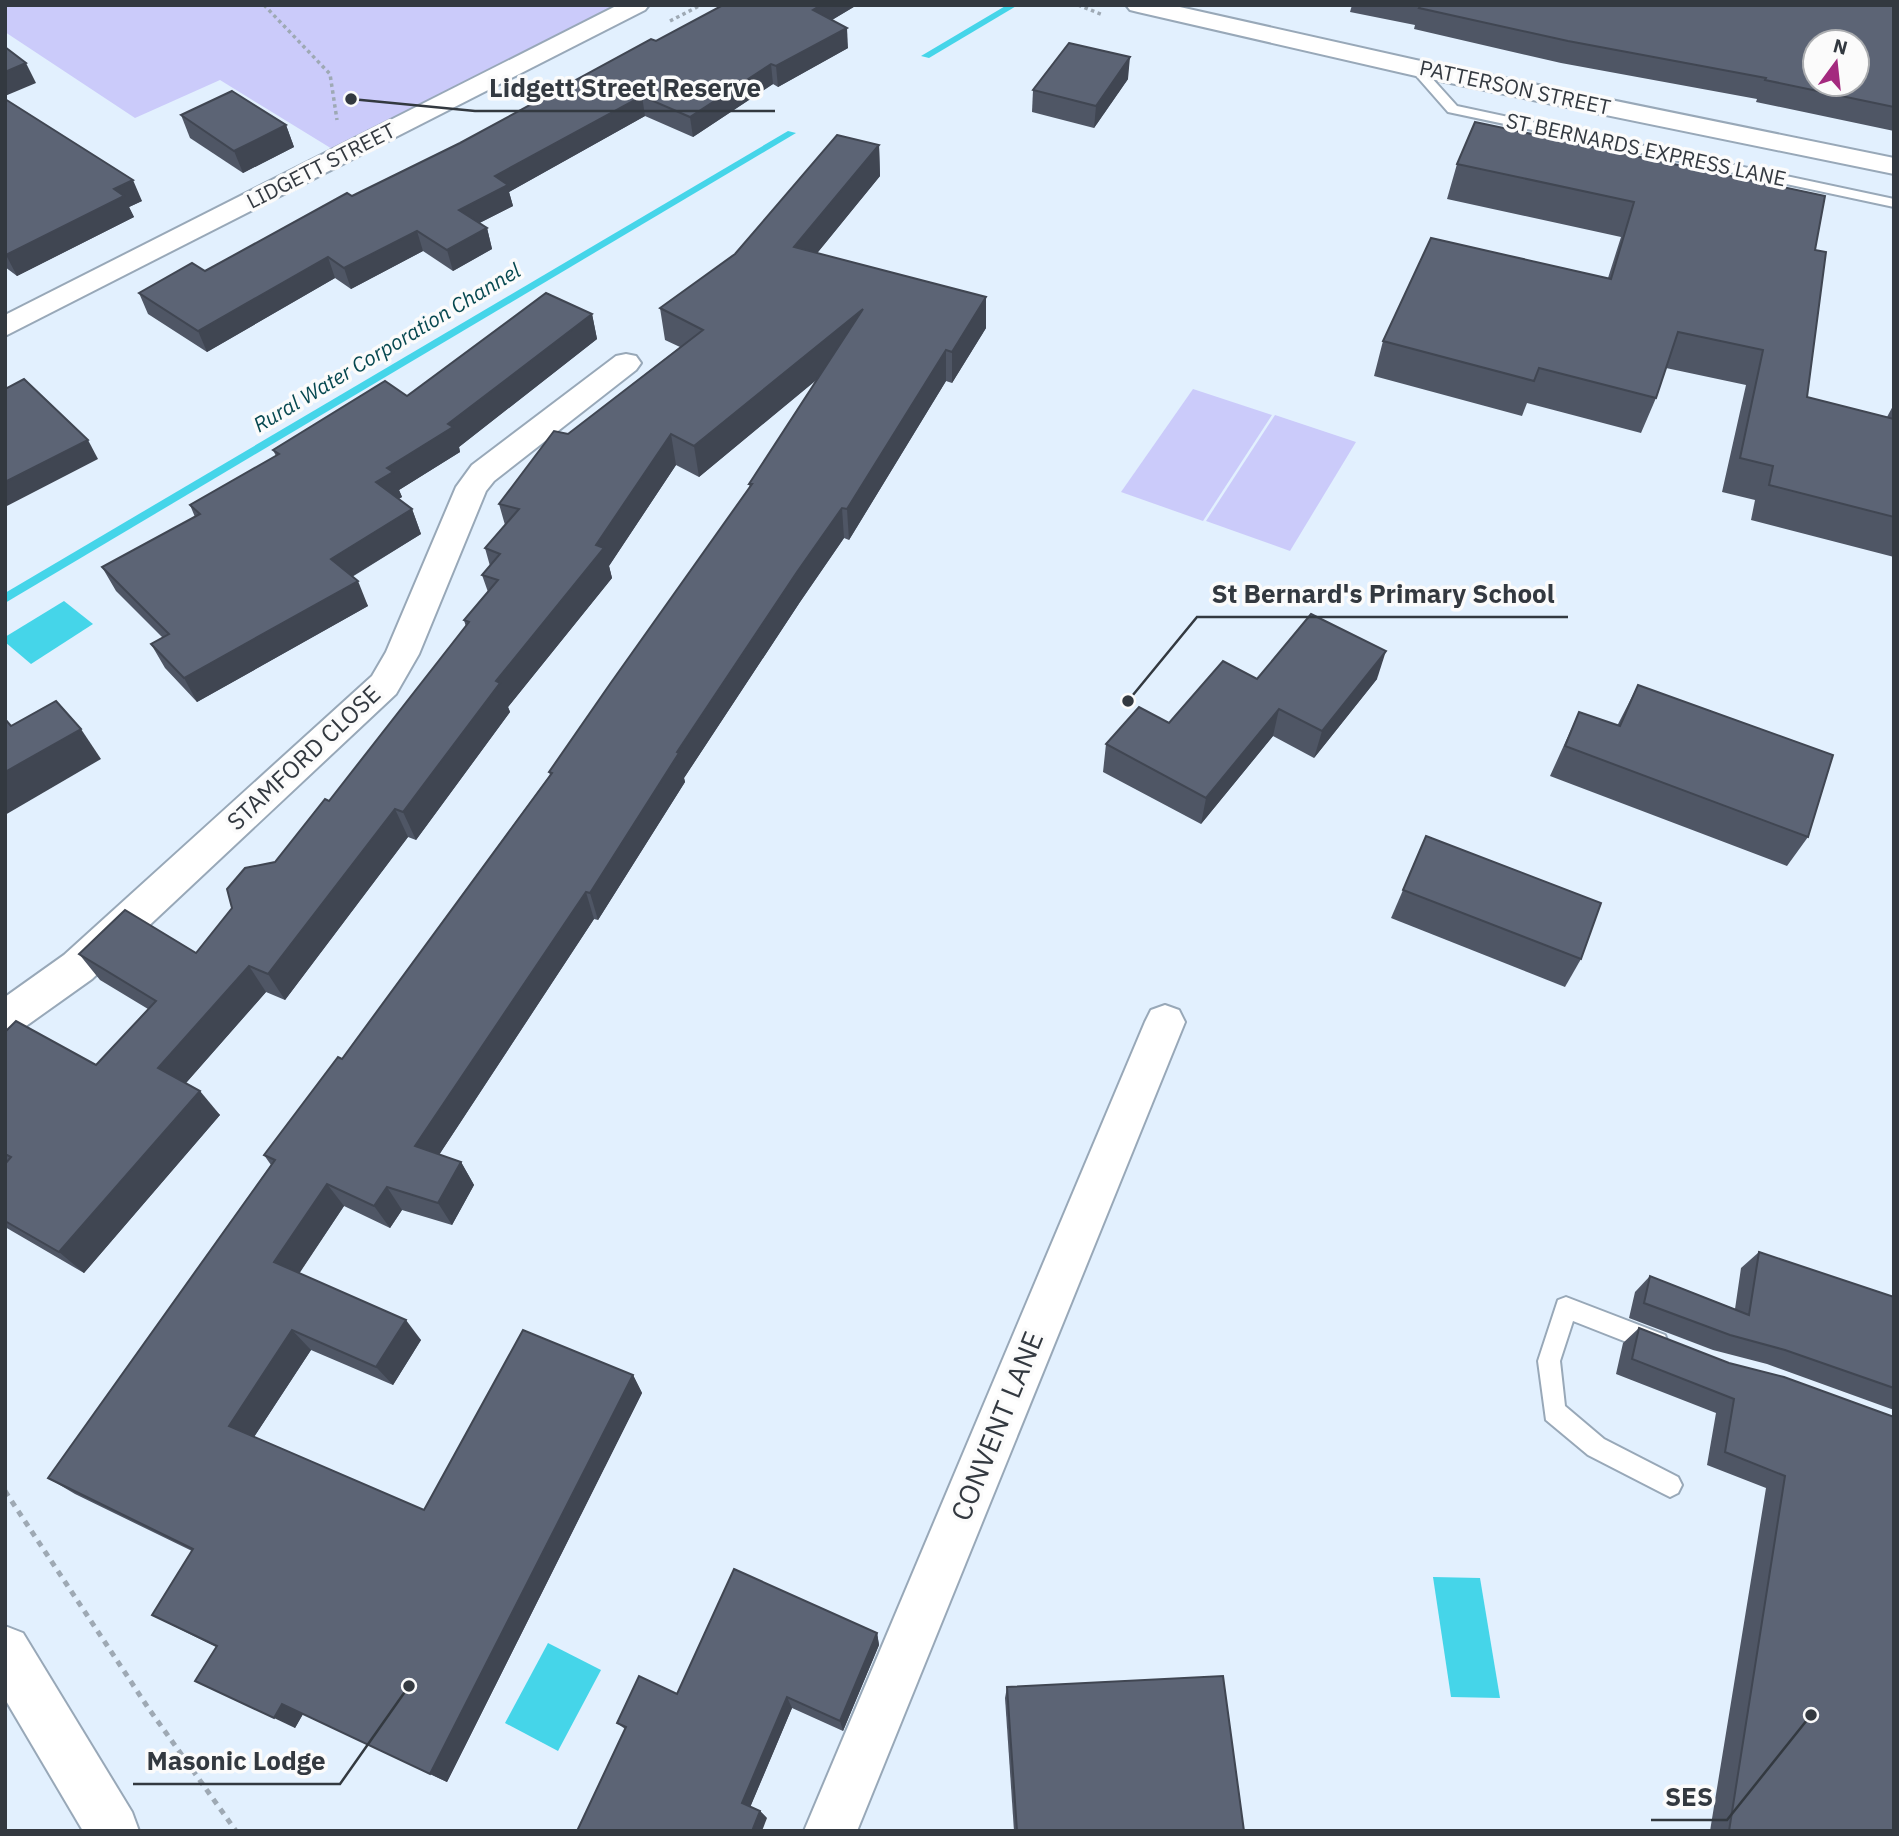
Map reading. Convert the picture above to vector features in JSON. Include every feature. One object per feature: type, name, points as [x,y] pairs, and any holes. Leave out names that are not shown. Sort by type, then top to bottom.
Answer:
[{"type":"street","name":"LIDGETT STREET","points":[[5,327],[636,5]]},
{"type":"street","name":"PATTERSON STREET","points":[[1138,5],[1416,68],[1894,166]]},
{"type":"street","name":"STAMFORD CLOSE","points":[[5,1018],[78,967],[384,685],[401,654],[472,487],[483,473],[626,363]]},
{"type":"street","name":"CONVENT LANE","points":[[830,1831],[1165,1022]]},
{"type":"street","points":[[5,1651],[113,1831]]},
{"type":"lane","name":"ST BERNARDS EXPRESS LANE","points":[[1416,68],[1453,109],[1894,203]]},
{"type":"lane","points":[[1670,1485],[1596,1447],[1554,1412],[1549,1361],[1566,1308],[1675,1350]]},
{"type":"path","points":[[264,5],[330,74],[342,156]]},
{"type":"path","points":[[5,1491],[149,1709],[236,1831]]},
{"type":"shaded area","points":[[5,5],[637,5],[342,155],[220,80],[135,118],[5,32]]},
{"type":"shaded area","points":[[1193,389],[1272,415],[1203,521],[1121,492]]},
{"type":"shaded area","points":[[1275,415],[1356,442],[1290,551],[1206,521]]},
{"type":"shaded area","points":[[64,601],[93,624],[31,664],[5,642],[5,637]]},
{"type":"shaded area","points":[[1433,1577],[1480,1578],[1500,1698],[1451,1697]]},
{"type":"shaded area","points":[[548,1643],[601,1670],[558,1751],[505,1723]]},
{"type":"building","points":[[723,5],[821,5],[813,10],[847,28],[776,66],[771,64],[690,117],[642,96],[495,176],[508,185],[459,210],[487,228],[447,250],[417,231],[344,268],[328,257],[198,331],[139,293],[192,263],[205,271],[347,193],[352,196],[460,143],[651,39],[656,41]]},
{"type":"building","points":[[1421,5],[1894,5],[1894,107],[1851,98],[1871,98],[1871,28],[1801,28],[1801,88],[1765,80],[1766,78],[1568,41],[1419,8]]},
{"type":"building","points":[[1069,43],[1130,57],[1096,106],[1033,90]]},
{"type":"building","points":[[5,47],[26,63],[5,72]]},
{"type":"building","points":[[232,91],[286,125],[234,151],[181,115]]},
{"type":"building","points":[[5,99],[133,180],[114,189],[124,196],[6,255]]},
{"type":"building","points":[[1475,122],[1825,196],[1815,250],[1826,252],[1807,397],[1894,419],[1894,517],[1769,485],[1773,466],[1740,458],[1763,350],[1678,332],[1656,398],[1539,368],[1534,381],[1383,341],[1431,238],[1611,279],[1634,202],[1457,164]]},
{"type":"building","points":[[837,135],[879,145],[794,247],[986,297],[952,352],[946,350],[847,509],[842,508],[797,572],[677,752],[679,753],[590,893],[586,892],[415,1146],[461,1162],[438,1203],[387,1187],[374,1206],[327,1184],[274,1262],[406,1320],[376,1367],[292,1330],[229,1426],[424,1510],[523,1330],[633,1375],[430,1774],[282,1704],[274,1718],[195,1681],[217,1646],[152,1615],[193,1549],[48,1478],[275,1160],[264,1155],[338,1057],[342,1059],[552,773],[549,772],[752,484],[749,484],[863,309],[694,446],[671,434],[596,545],[604,548],[496,681],[500,683],[403,812],[395,809],[268,974],[249,966],[158,1068],[200,1091],[59,1252],[5,1221],[5,1164],[11,1157],[5,1154],[5,1032],[16,1021],[96,1065],[156,1001],[79,954],[125,910],[196,953],[232,908],[227,889],[245,868],[275,862],[325,799],[329,801],[469,622],[464,620],[498,580],[482,575],[500,554],[485,548],[519,509],[499,504],[554,431],[568,434],[703,330],[660,308],[735,254]]},
{"type":"building","points":[[546,293],[592,314],[448,424],[453,427],[387,468],[393,472],[376,482],[412,509],[331,559],[358,581],[184,678],[151,644],[169,634],[102,567],[200,514],[190,505],[279,454],[273,450],[385,381],[407,396]]},
{"type":"building","points":[[24,379],[88,440],[5,482],[5,389]]},
{"type":"building","points":[[1311,614],[1386,651],[1322,731],[1279,709],[1206,798],[1106,744],[1139,707],[1169,723],[1223,661],[1257,679]]},
{"type":"building","points":[[1638,685],[1833,755],[1808,837],[1565,746],[1579,712],[1620,726]]},
{"type":"building","points":[[56,701],[81,729],[5,772],[5,719],[11,726]]},
{"type":"building","points":[[1426,836],[1601,903],[1581,959],[1403,890]]},
{"type":"building","points":[[1759,1252],[1894,1297],[1894,1388],[1785,1350],[1730,1335],[1644,1303],[1650,1276],[1749,1315]]},
{"type":"building","points":[[1639,1328],[1729,1363],[1784,1377],[1894,1417],[1894,1831],[1729,1831],[1785,1476],[1725,1452],[1734,1399],[1632,1359]]},
{"type":"building","points":[[734,1569],[877,1633],[840,1721],[787,1697],[742,1803],[760,1811],[752,1831],[577,1831],[626,1727],[617,1723],[639,1676],[677,1694]]},
{"type":"building","points":[[1223,1676],[1244,1831],[1017,1831],[1007,1687]]},
{"type":"waterway","name":"Rural Water Corporation Channel","points":[[926,56],[1014,5]]},
{"type":"waterway","name":"Rural Water Corporation Channel","points":[[5,599],[791,133]]},
{"type":"place","name":"Lidgett Street Reserve","points":[[351,99]]},
{"type":"place","name":"St Bernard's Primary School","points":[[1128,701]]},
{"type":"place","name":"Masonic Lodge","points":[[409,1686]]},
{"type":"place","name":"SES","points":[[1811,1715]]}]
